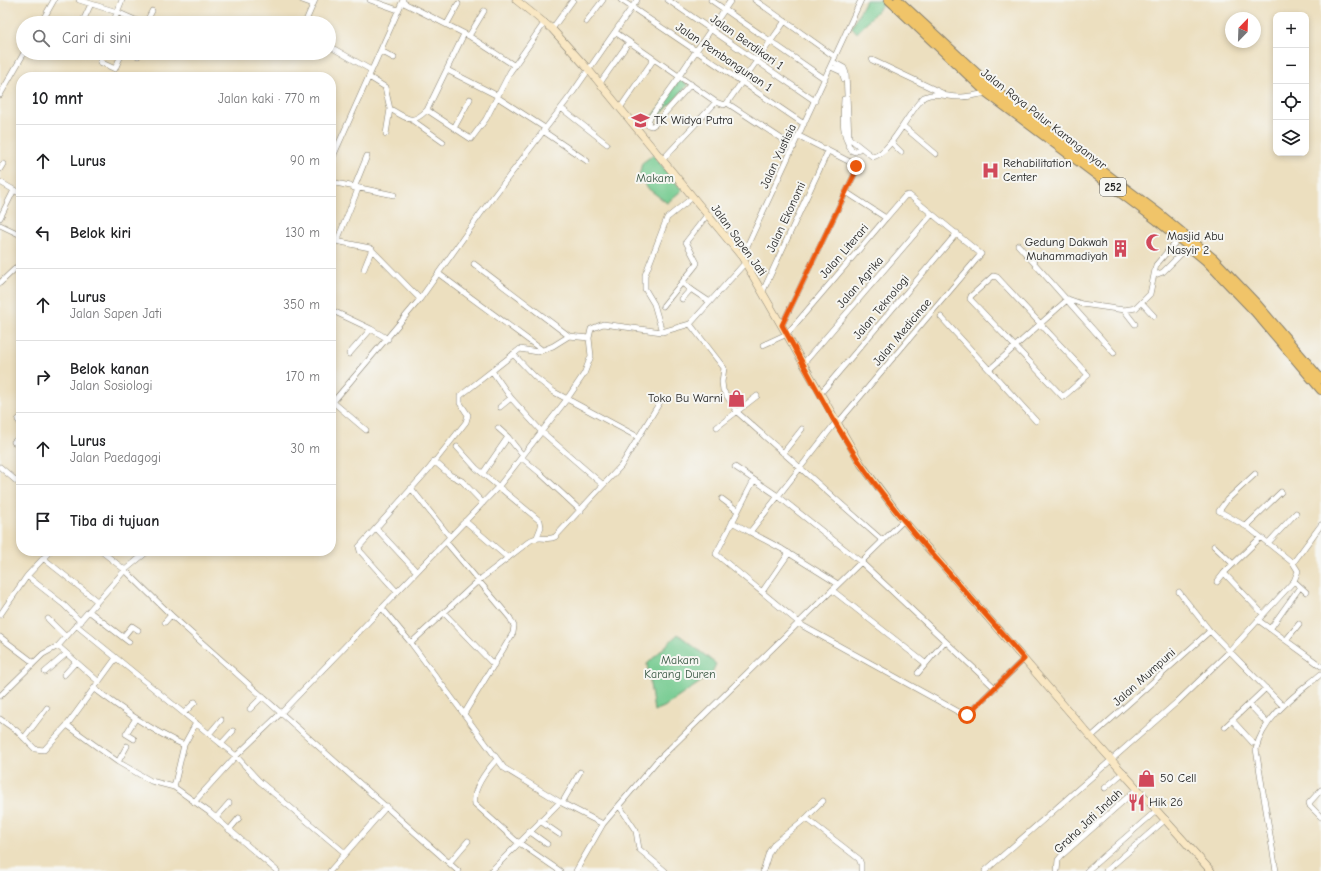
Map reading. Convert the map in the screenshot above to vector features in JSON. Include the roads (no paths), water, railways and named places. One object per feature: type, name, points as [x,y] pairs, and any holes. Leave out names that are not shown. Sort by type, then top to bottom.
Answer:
[{"type":"main road","name":"Jalan Raya Palur Karanganyar","points":[[889,0],[987,93],[1189,246],[1251,308],[1321,390]]},
{"type":"main road","name":"Jalan Raya Palur Karanganyar","points":[[898,0],[995,90],[1195,242],[1213,258],[1256,304],[1321,379]]},
{"type":"street","points":[[45,16],[54,0]]},
{"type":"street","points":[[81,0],[126,16]]},
{"type":"street","points":[[116,16],[122,0]]},
{"type":"street","points":[[302,0],[314,2],[308,16]]},
{"type":"street","points":[[370,0],[398,10]]},
{"type":"street","name":"Jalan Sapen Jati","points":[[516,0],[545,22],[588,69],[663,159],[743,260],[763,292],[861,464],[904,520],[1092,737],[1211,871]]},
{"type":"street","points":[[552,29],[574,0]]},
{"type":"street","points":[[586,22],[603,0]]},
{"type":"street","name":"Jalan Pembangunan 1","points":[[621,0],[804,124]]},
{"type":"street","points":[[336,398],[388,339],[420,299],[463,238],[561,108],[637,0]]},
{"type":"street","name":"Jalan Berdikari 1","points":[[668,0],[815,102]]},
{"type":"street","points":[[711,0],[825,79]]},
{"type":"street","points":[[691,84],[655,124],[652,126],[648,125],[649,119],[731,0]]},
{"type":"street","points":[[755,0],[785,21],[833,63],[844,68],[846,73],[848,134],[858,150],[874,157],[891,142],[924,97],[930,94],[964,97],[987,93]]},
{"type":"street","name":"Jalan Yustisia","points":[[690,324],[710,302],[743,260],[861,0]]},
{"type":"street","points":[[336,149],[381,51],[402,1],[447,24],[515,66]]},
{"type":"street","points":[[85,16],[91,4]]},
{"type":"street","points":[[447,24],[458,4]]},
{"type":"street","points":[[150,16],[152,11]]},
{"type":"street","points":[[412,120],[418,118],[427,110],[466,35],[484,11]]},
{"type":"street","points":[[727,103],[785,21]]},
{"type":"street","points":[[427,110],[471,139],[486,119],[515,66],[545,22]]},
{"type":"street","points":[[615,32],[716,102],[724,104],[727,103],[794,147]]},
{"type":"street","points":[[600,84],[629,42]]},
{"type":"street","points":[[336,50],[371,70]]},
{"type":"street","points":[[381,51],[394,58]]},
{"type":"street","points":[[620,108],[654,59]]},
{"type":"street","points":[[0,95],[20,60]]},
{"type":"street","points":[[100,60],[100,62],[115,69],[119,60]]},
{"type":"street","points":[[872,60],[896,70],[948,96]]},
{"type":"street","points":[[447,70],[498,97],[587,162]]},
{"type":"street","points":[[369,77],[385,86],[390,109],[386,134]]},
{"type":"street","points":[[454,128],[470,99]]},
{"type":"street","points":[[663,159],[716,102]]},
{"type":"street","points":[[561,108],[607,144]]},
{"type":"street","points":[[390,109],[412,120],[443,142]]},
{"type":"street","points":[[903,126],[936,154]]},
{"type":"street","points":[[782,325],[857,167],[799,136]]},
{"type":"street","points":[[891,142],[901,152]]},
{"type":"street","name":"Jalan Ekonomi","points":[[763,292],[828,151]]},
{"type":"street","points":[[366,156],[338,241],[372,249],[420,299]]},
{"type":"street","points":[[0,169],[3,164]]},
{"type":"street","points":[[0,182],[14,190],[0,218]]},
{"type":"street","points":[[336,183],[394,195]]},
{"type":"street","points":[[846,192],[886,218]]},
{"type":"street","name":"Jalan Literari","points":[[787,334],[905,196],[911,197],[932,214]]},
{"type":"street","points":[[662,332],[654,304],[645,288],[645,275],[668,218],[693,197]]},
{"type":"street","points":[[932,214],[957,233]]},
{"type":"street","name":"Jalan Agrika","points":[[803,364],[932,214]]},
{"type":"street","points":[[663,306],[683,284],[697,264],[687,246],[686,240],[707,215]]},
{"type":"street","points":[[0,225],[16,233]]},
{"type":"street","name":"Jalan Medicinae","points":[[750,532],[837,423],[981,254],[957,233]]},
{"type":"street","name":"Jalan Teknologi","points":[[820,394],[957,233]]},
{"type":"street","points":[[1068,299],[1082,304],[1130,310],[1142,303],[1150,294],[1157,263],[1179,238]]},
{"type":"street","points":[[1018,245],[1068,299],[1114,353]]},
{"type":"street","points":[[1155,275],[1164,271],[1189,246]]},
{"type":"street","points":[[364,269],[372,249]]},
{"type":"street","points":[[474,264],[569,336],[589,338]]},
{"type":"street","points":[[0,283],[16,268]]},
{"type":"street","points":[[438,274],[542,350]]},
{"type":"street","points":[[995,276],[1040,324],[1088,375],[1063,397],[971,300],[971,296],[995,276]]},
{"type":"street","points":[[683,284],[710,302]]},
{"type":"street","points":[[682,300],[691,289]]},
{"type":"street","points":[[990,370],[1068,299]]},
{"type":"street","points":[[1142,303],[1154,316]]},
{"type":"street","points":[[1124,310],[1135,324]]},
{"type":"street","points":[[336,312],[388,339]]},
{"type":"street","points":[[941,317],[1036,421]]},
{"type":"street","points":[[194,802],[236,756],[281,713],[499,486],[567,399],[584,374],[590,360],[591,351],[589,338],[592,329],[598,325],[619,325],[662,332],[690,324],[724,368],[722,390],[737,412],[883,541]]},
{"type":"street","points":[[349,354],[371,329]]},
{"type":"street","points":[[763,345],[787,334]]},
{"type":"street","points":[[397,592],[359,549],[468,419],[467,412],[460,403],[460,396],[522,348],[533,353],[563,341],[569,336]]},
{"type":"street","points":[[513,354],[539,380],[567,399],[638,437]]},
{"type":"street","points":[[492,371],[511,398],[541,431],[602,484]]},
{"type":"street","points":[[717,427],[757,396]]},
{"type":"street","points":[[500,407],[511,398]]},
{"type":"street","points":[[537,537],[549,539],[555,537],[581,511],[602,484],[626,460],[638,437],[660,402]]},
{"type":"street","points":[[336,405],[366,430]]},
{"type":"street","points":[[498,428],[508,437],[522,457],[581,511]]},
{"type":"street","points":[[783,453],[802,429]]},
{"type":"street","points":[[483,473],[508,437]]},
{"type":"street","points":[[411,643],[478,581],[537,537],[541,526],[540,521],[483,473],[457,447]]},
{"type":"street","points":[[434,461],[450,475],[462,481],[483,503]]},
{"type":"street","points":[[0,467],[16,481]]},
{"type":"street","points":[[735,467],[778,496],[861,562],[891,588],[995,688]]},
{"type":"street","points":[[985,871],[1177,702],[1229,652],[1294,581],[1298,571],[1293,563],[1246,526],[1221,514],[1219,510],[1255,474]]},
{"type":"street","points":[[754,480],[716,554],[799,623],[966,716],[1024,659]]},
{"type":"street","points":[[411,488],[450,537]]},
{"type":"street","points":[[1246,526],[1281,492]]},
{"type":"street","points":[[722,499],[738,511]]},
{"type":"street","points":[[1268,543],[1296,513]]},
{"type":"street","points":[[576,871],[603,824],[620,807],[656,762],[904,520]]},
{"type":"street","points":[[465,521],[508,558]]},
{"type":"street","points":[[732,522],[789,553],[838,584]]},
{"type":"street","points":[[1293,563],[1321,525]]},
{"type":"street","points":[[376,528],[416,571]]},
{"type":"street","points":[[1217,582],[1224,573],[1260,538]]},
{"type":"street","points":[[446,542],[510,618],[514,626],[512,633],[494,665],[464,714]]},
{"type":"street","points":[[1214,546],[1233,564]]},
{"type":"street","points":[[762,592],[789,553]]},
{"type":"street","points":[[107,556],[125,570],[171,615],[387,806],[458,871]]},
{"type":"street","points":[[0,696],[33,662],[43,654],[58,646],[76,625],[81,622],[90,612],[97,601],[125,570],[142,556]]},
{"type":"street","points":[[0,615],[27,576],[44,558],[97,601]]},
{"type":"street","points":[[1224,573],[1263,614]]},
{"type":"street","points":[[27,576],[64,605],[81,622]]},
{"type":"street","points":[[1294,581],[1306,592]]},
{"type":"street","points":[[1270,629],[1300,587]]},
{"type":"street","points":[[832,590],[925,663]]},
{"type":"street","points":[[1179,592],[1229,652],[1283,706]]},
{"type":"street","points":[[382,608],[411,643],[497,760],[509,771],[561,802],[603,824]]},
{"type":"street","points":[[90,612],[129,642]]},
{"type":"street","points":[[444,613],[494,665]]},
{"type":"street","points":[[165,622],[171,615]]},
{"type":"street","points":[[48,619],[66,637]]},
{"type":"street","points":[[1258,620],[1321,666]]},
{"type":"street","points":[[1286,640],[1299,624]]},
{"type":"street","points":[[76,625],[236,756],[259,781],[345,853]]},
{"type":"street","points":[[123,637],[132,626],[138,630]]},
{"type":"street","name":"Jalan Mumpuni","points":[[1092,737],[1210,631]]},
{"type":"street","points":[[0,638],[33,662]]},
{"type":"street","points":[[918,673],[925,663],[938,654],[945,641]]},
{"type":"street","points":[[58,646],[75,663],[99,682]]},
{"type":"street","points":[[45,672],[66,654]]},
{"type":"street","points":[[0,718],[24,738],[35,750],[44,750],[67,725],[116,658]]},
{"type":"street","points":[[64,675],[75,663]]},
{"type":"street","points":[[1276,871],[1256,749],[1262,733],[1283,706],[1321,674]]},
{"type":"street","points":[[1225,727],[1266,688]]},
{"type":"street","points":[[94,689],[136,718],[169,738],[184,745]]},
{"type":"street","points":[[250,709],[263,696]]},
{"type":"street","points":[[184,713],[195,702]]},
{"type":"street","points":[[1249,704],[1265,721]]},
{"type":"street","points":[[24,738],[47,708]]},
{"type":"street","points":[[134,739],[126,734],[136,718]]},
{"type":"street","points":[[210,734],[221,720]]},
{"type":"street","points":[[1232,720],[1253,743]]},
{"type":"street","points":[[174,787],[184,745],[196,723]]},
{"type":"street","points":[[67,725],[118,762],[151,781],[174,787],[216,818],[277,871]]},
{"type":"street","points":[[221,744],[233,731]]},
{"type":"street","points":[[118,762],[126,746]]},
{"type":"street","points":[[497,760],[486,773],[480,784],[474,800],[475,804],[518,842],[560,871]]},
{"type":"street","points":[[490,871],[529,831],[561,802],[580,772]]},
{"type":"street","points":[[1105,788],[1124,772]]},
{"type":"street","name":"Graha Jati Indah","points":[[1058,871],[1058,860],[1062,855],[1138,788]]},
{"type":"street","points":[[1321,790],[1309,803],[1321,817]]},
{"type":"street","points":[[765,870],[769,852],[775,843],[806,818],[823,801]]},
{"type":"street","points":[[216,818],[229,803]]},
{"type":"street","points":[[330,871],[387,806]]},
{"type":"street","points":[[620,807],[636,831],[639,848],[665,871]]},
{"type":"street","points":[[1087,871],[1157,810]]},
{"type":"street","points":[[229,830],[239,818]]},
{"type":"street","points":[[806,818],[859,859],[861,871]]},
{"type":"street","points":[[1106,871],[1166,819]]},
{"type":"street","points":[[540,821],[559,834]]},
{"type":"street","points":[[529,831],[547,844]]},
{"type":"street","points":[[449,863],[468,842]]},
{"type":"place","name":"TK Widya Putra","points":[[641,120]]},
{"type":"place","name":"Rehabilitation Center","points":[[990,170]]},
{"type":"place","name":"Masjid Abu Nasyir 2","points":[[1154,243]]},
{"type":"place","name":"Gedung Dakwah Muhammadiyah","points":[[1121,249]]},
{"type":"place","name":"Toko Bu Warni","points":[[736,398]]},
{"type":"place","name":"50 Cell","points":[[1147,778]]},
{"type":"place","name":"Hik 26","points":[[1136,802]]},
{"type":"park label","name":"Makam","points":[[655,178]]},
{"type":"park label","name":"Makam Karang Duren","points":[[680,667]]}]
